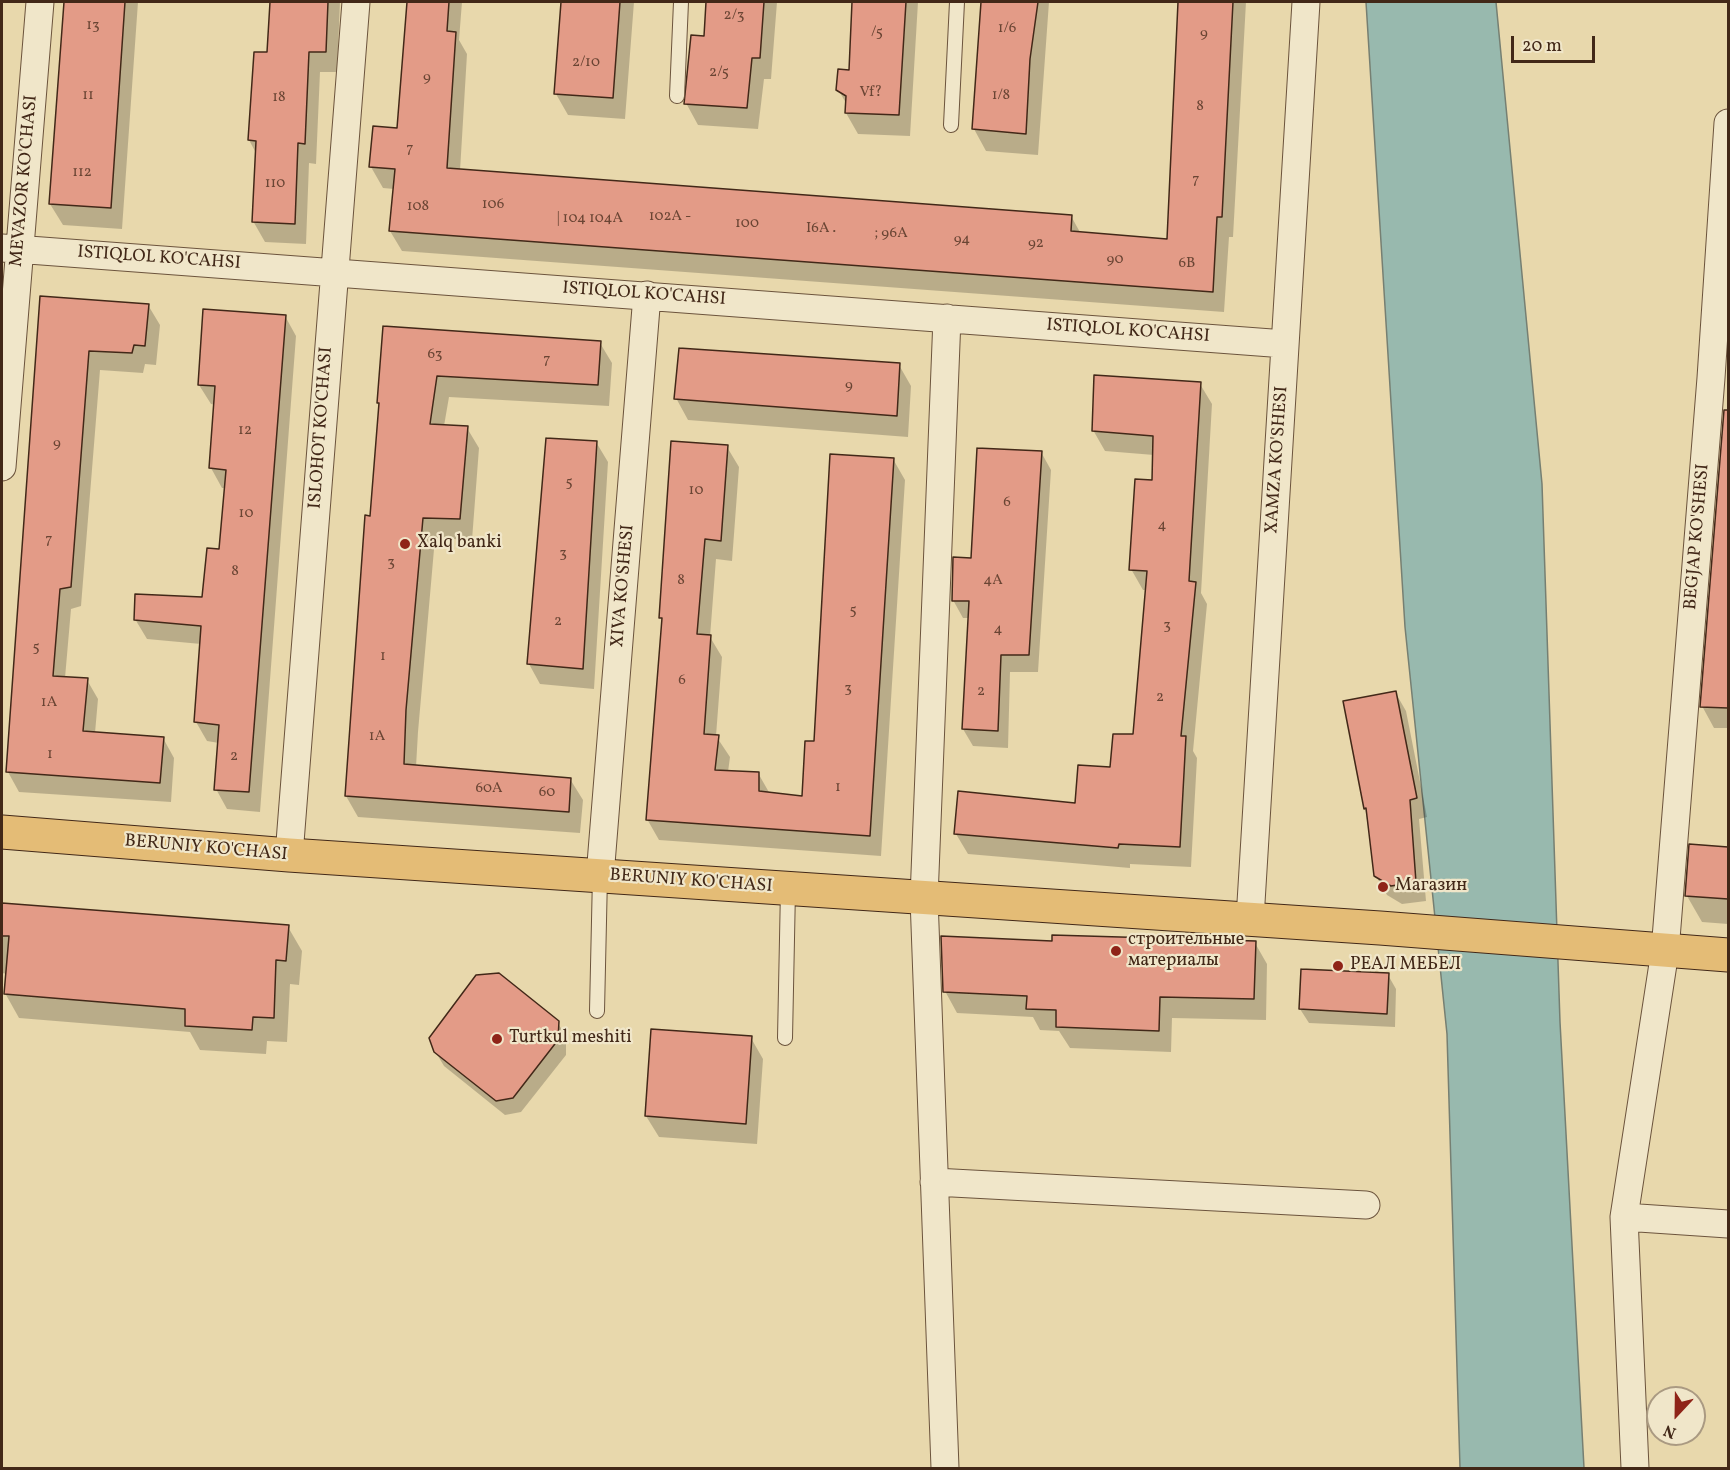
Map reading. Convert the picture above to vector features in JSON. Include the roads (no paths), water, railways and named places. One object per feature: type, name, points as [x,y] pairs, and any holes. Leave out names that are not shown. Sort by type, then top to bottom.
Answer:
[{"type":"main road","name":"BERUNIY KO'CHASI","points":[[2,832],[289,855],[1380,928],[1665,951]]},
{"type":"main road","points":[[1665,951],[1728,955]]},
{"type":"street","name":"MEVAZOR KO'CHASI","points":[[2,467],[11,249],[40,2]]},
{"type":"street","name":"ISLOHOT KO'CHASI","points":[[289,855],[356,2]]},
{"type":"street","name":"XAMZA KO'SHESI","points":[[1250,919],[1306,2]]},
{"type":"street","name":"BEGJAP KO'SHESI","points":[[1635,1468],[1624,1217],[1665,951],[1720,379],[1728,123]]},
{"type":"street","name":"ISTIQLOL KO'CAHSI","points":[[11,249],[334,271],[1285,344]]},
{"type":"street","name":"XIVA KO'SHESI","points":[[600,876],[647,295]]},
{"type":"street","points":[[945,1468],[924,898],[946,318]]},
{"type":"street","points":[[934,1182],[1366,1205]]},
{"type":"street","points":[[1624,1217],[1728,1224]]},
{"type":"lane","points":[[677,96],[681,2]]},
{"type":"lane","points":[[951,126],[957,2]]},
{"type":"lane","points":[[597,1011],[600,876]]},
{"type":"lane","points":[[785,1038],[788,889]]},
{"type":"water","points":[[1366,2],[1496,2],[1542,484],[1560,1022],[1584,1468],[1460,1468],[1447,1034],[1405,627]]},
{"type":"place","name":"Xalq banki","points":[[405,544]]},
{"type":"place","name":"Магазин","points":[[1383,887]]},
{"type":"place","name":"строительные материалы","points":[[1116,951]]},
{"type":"place","name":"РЕАЛ МЕБЕЛ","points":[[1338,966]]},
{"type":"place","name":"Turtkul meshiti","points":[[497,1039]]}]
